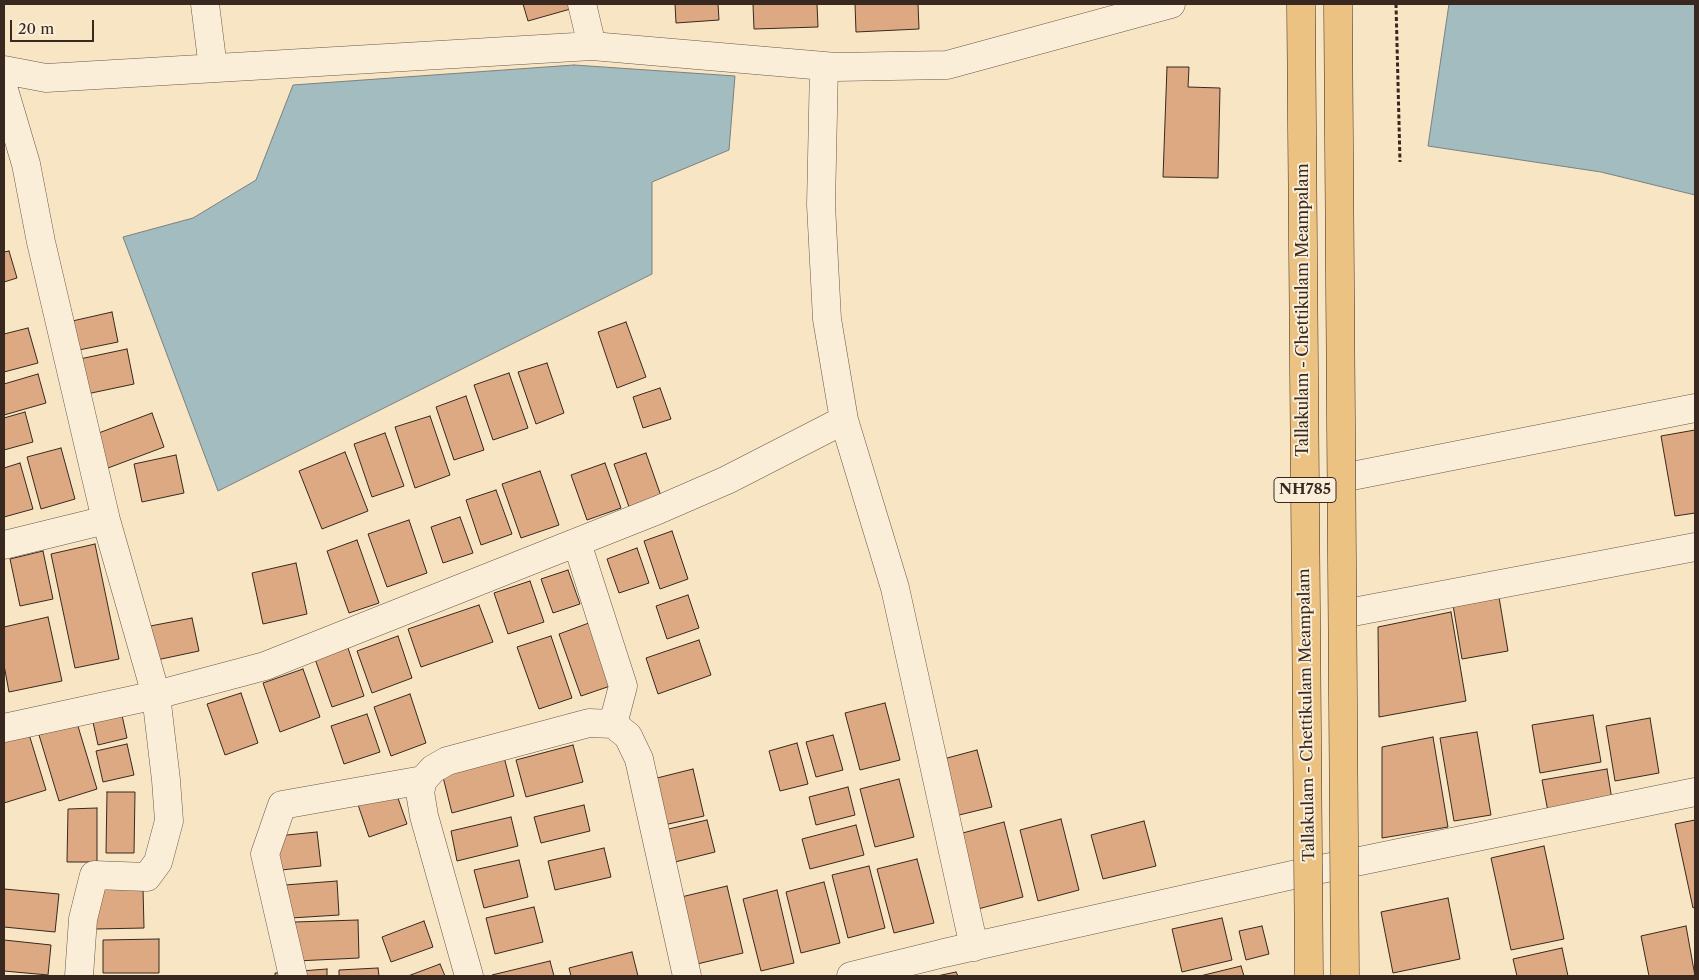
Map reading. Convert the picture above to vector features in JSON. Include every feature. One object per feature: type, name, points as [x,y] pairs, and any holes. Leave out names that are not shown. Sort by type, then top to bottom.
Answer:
[{"type":"highway","name":"Tallakulam - Chettikulam Meampalam","points":[[1301,4],[1309,976]]},
{"type":"highway","name":"Tallakulam - Chettikulam Meampalam","points":[[1338,4],[1345,976]]},
{"type":"street","points":[[205,4],[213,68]]},
{"type":"street","points":[[582,4],[592,46]]},
{"type":"street","points":[[4,70],[46,78],[592,46],[836,67],[947,65],[1171,4]]},
{"type":"street","points":[[824,66],[821,205],[827,319],[844,420],[895,588],[974,947]]},
{"type":"street","points":[[4,90],[26,164],[106,520],[156,695],[166,780],[169,821],[158,862],[147,877],[94,875],[84,919],[79,976]]},
{"type":"street","points":[[1352,476],[1695,408]]},
{"type":"street","points":[[4,728],[156,695],[265,666],[658,510],[727,480],[844,420]]},
{"type":"street","points":[[4,545],[106,520]]},
{"type":"street","points":[[577,542],[624,686],[613,724]]},
{"type":"street","points":[[1353,612],[1695,547]]},
{"type":"street","points":[[469,976],[424,816],[420,792],[423,780],[433,769],[448,761],[590,723],[613,724],[628,736],[639,759],[687,976]]},
{"type":"street","points":[[293,976],[265,854],[282,804],[423,780]]},
{"type":"street","points":[[850,976],[1297,874],[1695,792]]},
{"type":"path","points":[[1396,4],[1400,162]]},
{"type":"water","points":[[1449,4],[1695,4],[1695,195],[1601,172],[1428,146]]},
{"type":"water","points":[[574,65],[735,76],[729,150],[652,182],[652,274],[218,491],[123,237],[193,218],[256,180],[293,85]]},
{"type":"building","points":[[523,4],[573,4],[574,8],[528,21]]},
{"type":"building","points":[[675,4],[718,4],[719,20],[676,23]]},
{"type":"building","points":[[753,4],[817,4],[818,27],[754,29]]},
{"type":"building","points":[[855,4],[918,4],[919,29],[856,32]]},
{"type":"building","points":[[1167,67],[1189,67],[1188,87],[1220,88],[1218,178],[1163,177]]},
{"type":"building","points":[[9,251],[17,278],[4,282],[4,252]]},
{"type":"building","points":[[112,312],[118,342],[74,351],[68,322]]},
{"type":"building","points":[[626,322],[646,377],[617,388],[598,332]]},
{"type":"building","points":[[28,328],[38,363],[4,372],[4,334]]},
{"type":"building","points":[[127,349],[134,384],[82,395],[75,360]]},
{"type":"building","points":[[547,363],[564,413],[536,424],[518,372]]},
{"type":"building","points":[[509,373],[528,428],[493,440],[474,385]]},
{"type":"building","points":[[38,374],[46,403],[4,415],[4,384]]},
{"type":"building","points":[[660,388],[671,419],[643,428],[633,397]]},
{"type":"building","points":[[466,396],[484,450],[454,460],[436,407]]},
{"type":"building","points":[[25,412],[33,442],[4,450],[4,418]]},
{"type":"building","points":[[152,413],[164,447],[108,468],[96,434]]},
{"type":"building","points":[[430,416],[450,475],[415,488],[395,427]]},
{"type":"building","points":[[1695,430],[1695,513],[1675,516],[1661,436]]},
{"type":"building","points":[[385,433],[404,486],[372,497],[354,444]]},
{"type":"building","points":[[61,448],[75,499],[41,509],[27,457]]},
{"type":"building","points":[[345,452],[368,511],[322,529],[299,471]]},
{"type":"building","points":[[646,453],[661,496],[629,507],[614,464]]},
{"type":"building","points":[[176,455],[184,493],[142,502],[134,464]]},
{"type":"building","points":[[20,463],[33,509],[4,517],[4,468]]},
{"type":"building","points":[[605,463],[621,508],[587,520],[571,475]]},
{"type":"building","points":[[540,471],[559,525],[521,538],[502,484]]},
{"type":"building","points":[[496,490],[512,534],[481,545],[466,500]]},
{"type":"building","points":[[460,517],[473,553],[443,563],[431,527]]},
{"type":"building","points":[[409,520],[427,573],[387,587],[368,534]]},
{"type":"building","points":[[672,531],[688,579],[660,589],[644,541]]},
{"type":"building","points":[[357,540],[379,603],[349,613],[327,551]]},
{"type":"building","points":[[95,544],[119,659],[75,668],[51,554]]},
{"type":"building","points":[[637,548],[649,583],[619,593],[607,559]]},
{"type":"building","points":[[43,551],[53,599],[20,606],[10,559]]},
{"type":"building","points":[[296,563],[307,614],[263,624],[252,573]]},
{"type":"building","points":[[568,570],[580,604],[553,613],[541,579]]},
{"type":"building","points":[[530,581],[544,622],[508,634],[494,593]]},
{"type":"building","points":[[688,595],[699,628],[667,639],[656,606]]},
{"type":"building","points":[[1499,597],[1508,651],[1462,659],[1453,605]]},
{"type":"building","points":[[479,605],[493,642],[421,667],[408,629]]},
{"type":"building","points":[[1451,612],[1466,701],[1379,717],[1378,627]]},
{"type":"building","points":[[48,617],[62,681],[9,692],[4,665],[4,627]]},
{"type":"building","points":[[192,618],[199,651],[152,661],[145,627]]},
{"type":"building","points":[[597,620],[619,683],[581,696],[559,634]]},
{"type":"building","points":[[398,636],[412,678],[372,693],[357,651]]},
{"type":"building","points":[[551,636],[572,698],[539,709],[517,647]]},
{"type":"building","points":[[699,640],[711,675],[658,694],[646,658]]},
{"type":"building","points":[[348,648],[364,696],[332,707],[315,659]]},
{"type":"building","points":[[303,669],[320,717],[280,732],[263,683]]},
{"type":"building","points":[[241,693],[258,743],[225,755],[207,704]]},
{"type":"building","points":[[410,694],[426,743],[391,756],[374,707]]},
{"type":"building","points":[[885,703],[900,760],[860,770],[845,713]]},
{"type":"building","points":[[120,706],[127,738],[98,745],[91,713]]},
{"type":"building","points":[[367,714],[380,752],[344,764],[331,726]]},
{"type":"building","points":[[1593,715],[1601,762],[1540,773],[1532,725]]},
{"type":"building","points":[[1650,718],[1659,773],[1615,781],[1606,726]]},
{"type":"building","points":[[77,723],[97,789],[59,801],[39,735]]},
{"type":"building","points":[[28,731],[46,790],[4,803],[4,738]]},
{"type":"building","points":[[1477,732],[1491,815],[1454,821],[1440,738]]},
{"type":"building","points":[[833,735],[843,770],[816,777],[806,742]]},
{"type":"building","points":[[1433,737],[1448,827],[1382,838],[1382,747]]},
{"type":"building","points":[[797,743],[808,784],[780,791],[769,751]]},
{"type":"building","points":[[127,744],[134,775],[103,782],[96,751]]},
{"type":"building","points":[[573,745],[583,782],[526,797],[516,760]]},
{"type":"building","points":[[977,750],[992,807],[951,817],[936,761]]},
{"type":"building","points":[[504,757],[514,796],[452,813],[442,773]]},
{"type":"building","points":[[693,769],[704,816],[664,825],[653,779]]},
{"type":"building","points":[[1607,769],[1613,806],[1549,817],[1542,780]]},
{"type":"building","points":[[899,779],[914,837],[875,847],[860,789]]},
{"type":"building","points":[[392,781],[407,824],[369,837],[354,793]]},
{"type":"building","points":[[848,787],[855,815],[816,825],[809,797]]},
{"type":"building","points":[[107,792],[135,792],[134,853],[106,853]]},
{"type":"building","points":[[584,805],[590,831],[541,843],[534,817]]},
{"type":"building","points":[[97,808],[97,862],[67,862],[68,809]]},
{"type":"building","points":[[511,817],[518,846],[457,861],[451,831]]},
{"type":"building","points":[[1061,819],[1079,890],[1038,901],[1020,830]]},
{"type":"building","points":[[707,820],[715,852],[667,864],[660,831]]},
{"type":"building","points":[[1695,820],[1695,907],[1693,908],[1675,824]]},
{"type":"building","points":[[1144,821],[1156,866],[1103,879],[1091,835]]},
{"type":"building","points":[[1004,822],[1023,897],[978,909],[959,834]]},
{"type":"building","points":[[856,825],[864,855],[810,869],[802,839]]},
{"type":"building","points":[[317,832],[321,866],[271,871],[267,837]]},
{"type":"building","points":[[1544,846],[1564,939],[1511,950],[1491,858]]},
{"type":"building","points":[[604,848],[611,877],[555,890],[548,861]]},
{"type":"building","points":[[917,859],[934,923],[894,933],[877,869]]},
{"type":"building","points":[[519,860],[528,897],[484,908],[474,870]]},
{"type":"building","points":[[869,866],[885,928],[848,938],[832,875]]},
{"type":"building","points":[[337,881],[339,915],[275,919],[272,886]]},
{"type":"building","points":[[824,882],[840,943],[801,953],[786,892]]},
{"type":"building","points":[[727,886],[743,953],[693,965],[677,898]]},
{"type":"building","points":[[95,888],[143,888],[144,928],[95,929]]},
{"type":"building","points":[[4,889],[59,894],[55,932],[4,927]]},
{"type":"building","points":[[777,890],[794,963],[761,971],[743,899]]},
{"type":"building","points":[[1448,898],[1460,959],[1393,973],[1381,912]]},
{"type":"building","points":[[534,907],[543,942],[495,954],[486,918]]},
{"type":"building","points":[[1222,918],[1232,960],[1182,972],[1172,929]]},
{"type":"building","points":[[358,920],[359,958],[296,961],[295,922]]},
{"type":"building","points":[[424,921],[433,947],[391,962],[382,937]]},
{"type":"building","points":[[1262,926],[1269,954],[1246,960],[1239,931]]},
{"type":"building","points":[[1686,926],[1695,976],[1649,976],[1641,936]]},
{"type":"building","points":[[159,939],[159,973],[103,973],[103,940]]},
{"type":"building","points":[[4,940],[51,945],[48,975],[4,971]]},
{"type":"building","points":[[1562,948],[1568,976],[1517,976],[1513,959]]},
{"type":"building","points":[[632,952],[638,976],[571,976],[569,968]]},
{"type":"building","points":[[550,961],[554,976],[492,976],[492,975]]},
{"type":"building","points":[[440,964],[445,976],[408,976]]},
{"type":"building","points":[[1241,966],[1244,976],[1200,976]]},
{"type":"building","points":[[378,968],[379,976],[339,976],[339,970]]},
{"type":"building","points":[[327,969],[327,976],[275,976],[275,973]]},
{"type":"building","points":[[956,972],[958,976],[937,976]]}]
